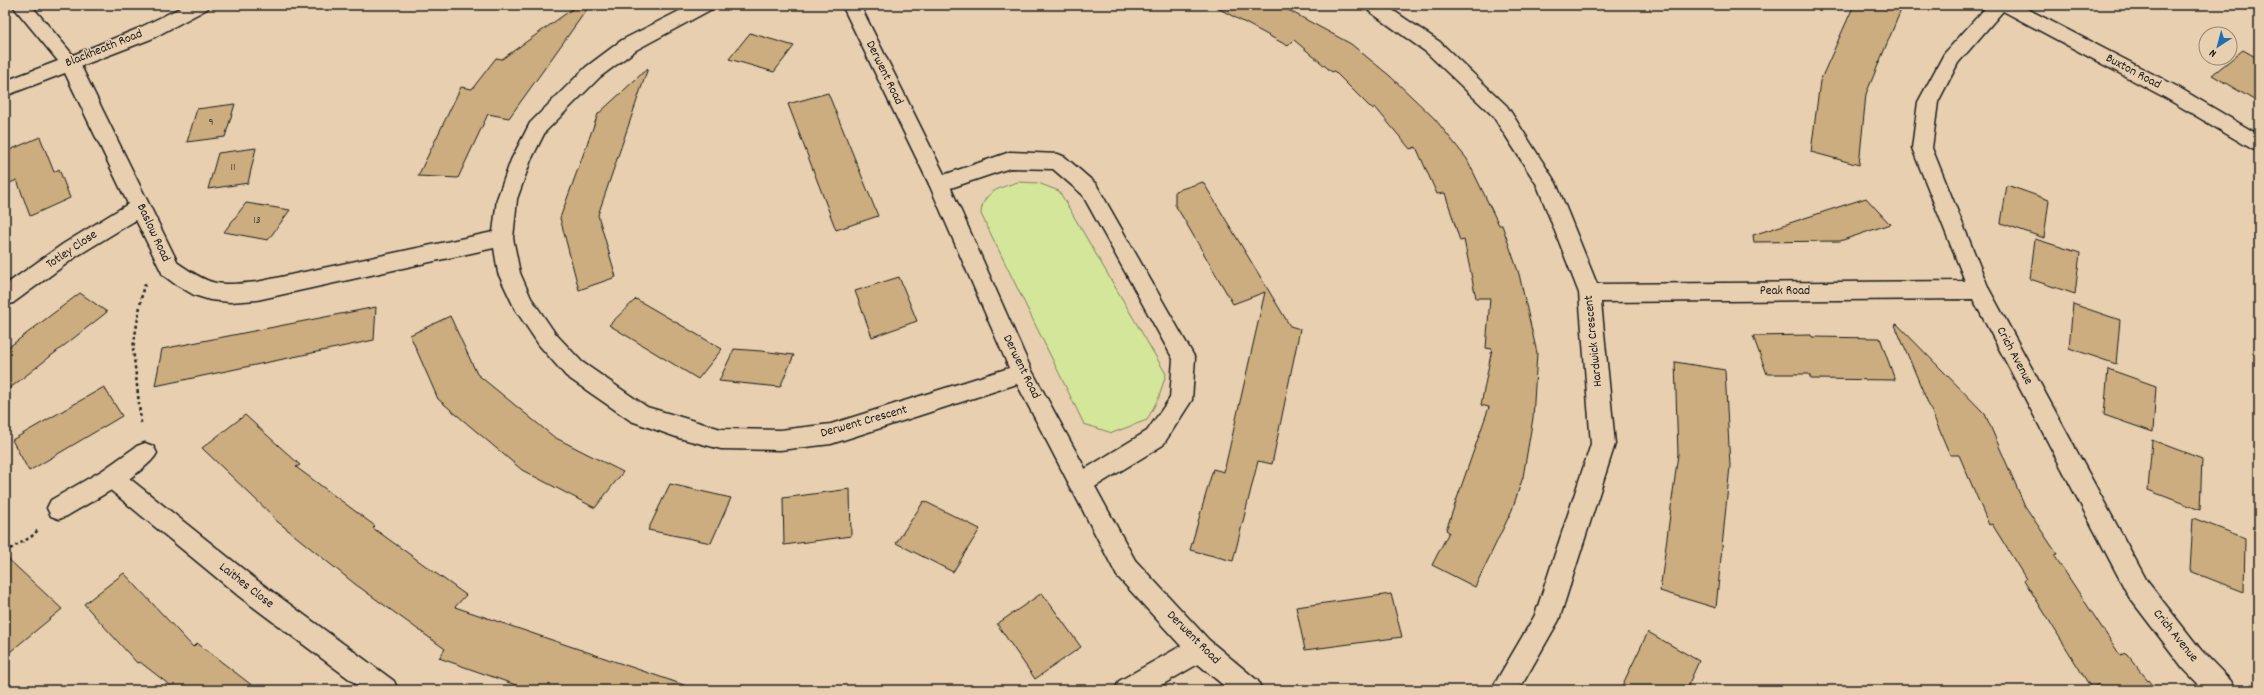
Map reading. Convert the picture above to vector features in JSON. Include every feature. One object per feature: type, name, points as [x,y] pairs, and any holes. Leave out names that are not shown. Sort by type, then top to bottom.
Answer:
[{"type":"street","name":"Baslow Road","points":[[21,5],[70,63],[170,269],[196,288],[220,294],[257,291],[503,238]]},
{"type":"street","name":"Blackheath Road","points":[[5,89],[144,34],[202,5]]},
{"type":"street","name":"Derwent Crescent","points":[[706,5],[629,45],[593,72],[537,128],[521,160],[507,199],[503,238],[509,274],[523,303],[547,339],[574,369],[606,393],[639,414],[679,428],[721,439],[780,440],[831,434],[1022,373]]},
{"type":"street","name":"Derwent Road","points":[[851,5],[939,184],[1022,373],[1126,568],[1200,649],[1249,690]]},
{"type":"street","name":"Hardwick Crescent","points":[[1372,5],[1433,47],[1500,111],[1546,183],[1590,293],[1603,444],[1546,620],[1504,690]]},
{"type":"street","name":"Crich Avenue","points":[[1998,5],[1950,59],[1928,102],[1922,148],[1979,290],[2138,589],[2192,659],[2222,690]]},
{"type":"street","name":"Buxton Road","points":[[2005,5],[2171,92],[2259,144]]},
{"type":"street","points":[[939,184],[1010,160],[1058,162],[1089,189],[1184,358],[1181,400],[1155,438],[1080,484]]},
{"type":"street","name":"Totley Close","points":[[5,297],[70,250],[140,207]]},
{"type":"street","name":"Peak Road","points":[[1590,293],[1979,290]]},
{"type":"street","points":[[59,508],[111,477],[145,453]]},
{"type":"street","name":"Laithes Close","points":[[111,477],[249,589],[385,690]]},
{"type":"street","points":[[1128,690],[1200,649]]},
{"type":"path","points":[[145,453],[133,348],[143,288],[164,258]]},
{"type":"path","points":[[5,552],[31,537],[59,508]]},
{"type":"green space","points":[[1018,182],[1038,183],[1059,191],[1166,374],[1159,397],[1147,420],[1112,433],[1084,424],[981,214],[982,207],[988,196],[1004,186]]},
{"type":"building","points":[[578,5],[590,5],[509,118],[488,114],[458,178],[418,176],[461,87],[472,89],[496,58],[502,59]]},
{"type":"building","points":[[1212,5],[1279,5],[1351,44],[1390,76],[1435,119],[1467,159],[1499,225],[1502,225],[1519,274],[1537,353],[1533,418],[1523,477],[1512,510],[1475,587],[1432,565],[1449,532],[1446,530],[1489,407],[1481,405],[1492,349],[1486,348],[1490,298],[1476,298],[1464,240],[1460,241],[1445,193],[1437,194],[1416,147],[1410,149],[1375,107],[1372,109],[1334,71],[1332,72],[1294,40],[1288,46]]},
{"type":"building","points":[[1854,5],[1903,5],[1866,94],[1859,165],[1811,152],[1820,81]]},
{"type":"building","points":[[750,33],[794,46],[774,72],[729,59]]},
{"type":"building","points":[[2243,50],[2259,59],[2259,103],[2212,75],[2223,66],[2238,66],[2238,54]]},
{"type":"building","points":[[648,68],[598,215],[616,277],[579,290],[560,218],[598,114]]},
{"type":"building","points":[[828,93],[878,216],[836,230],[788,104]]},
{"type":"building","points":[[235,104],[225,137],[187,142],[197,109]]},
{"type":"building","points":[[40,137],[54,172],[59,169],[70,198],[30,216],[17,180],[5,185],[5,152]]},
{"type":"building","points":[[256,148],[248,183],[208,189],[218,153]]},
{"type":"building","points":[[1203,182],[1290,326],[1300,329],[1272,464],[1258,461],[1233,561],[1190,550],[1213,469],[1224,472],[1265,292],[1233,304],[1175,205],[1175,191]]},
{"type":"building","points":[[2007,185],[2049,200],[2044,238],[2001,223]]},
{"type":"building","points":[[1866,198],[1890,224],[1840,241],[1754,242],[1753,235]]},
{"type":"building","points":[[246,203],[290,210],[268,240],[224,232]]},
{"type":"building","points":[[2035,239],[2080,253],[2075,294],[2030,279]]},
{"type":"building","points":[[899,277],[917,321],[872,337],[855,291]]},
{"type":"building","points":[[80,293],[107,312],[5,392],[5,350]]},
{"type":"building","points":[[636,299],[722,349],[698,379],[609,325]]},
{"type":"building","points":[[2073,304],[2120,320],[2116,364],[2069,348]]},
{"type":"building","points":[[376,307],[374,340],[155,386],[162,349]]},
{"type":"building","points":[[450,316],[477,374],[554,437],[623,472],[595,508],[522,470],[438,399],[410,335]]},
{"type":"building","points":[[1897,324],[1985,414],[2025,506],[2057,554],[2054,555],[2120,655],[2126,653],[2156,690],[2104,690],[2100,684],[2091,688],[2024,580],[2026,579],[1992,524],[1989,525],[1959,455],[1950,455],[1895,325]]},
{"type":"building","points":[[1811,335],[1812,337],[1880,338],[1895,380],[1811,379],[1809,374],[1767,374],[1753,336]]},
{"type":"building","points":[[734,349],[794,355],[780,387],[719,381]]},
{"type":"building","points":[[1675,362],[1725,370],[1730,466],[1716,608],[1660,591],[1678,454]]},
{"type":"building","points":[[2108,369],[2156,386],[2153,432],[2104,415]]},
{"type":"building","points":[[104,387],[122,416],[29,471],[12,440]]},
{"type":"building","points":[[245,415],[300,465],[296,467],[375,526],[373,528],[466,595],[455,607],[684,685],[683,690],[530,690],[439,658],[445,649],[355,584],[273,518],[274,517],[202,448]]},
{"type":"building","points":[[2152,440],[2202,459],[2200,510],[2148,490]]},
{"type":"building","points":[[670,484],[731,498],[711,543],[648,530]]},
{"type":"building","points":[[850,489],[851,536],[784,545],[783,498]]},
{"type":"building","points":[[924,501],[980,529],[953,572],[896,543]]},
{"type":"building","points":[[2193,518],[2245,538],[2244,592],[2190,571]]},
{"type":"building","points":[[5,556],[62,609],[5,656]]},
{"type":"building","points":[[124,573],[193,647],[197,643],[258,690],[176,690],[140,662],[137,663],[84,604]]},
{"type":"building","points":[[1042,593],[1081,647],[1035,679],[997,624]]},
{"type":"building","points":[[1391,594],[1402,637],[1305,650],[1296,607]]},
{"type":"building","points":[[1648,632],[1699,661],[1686,690],[1620,690]]}]
